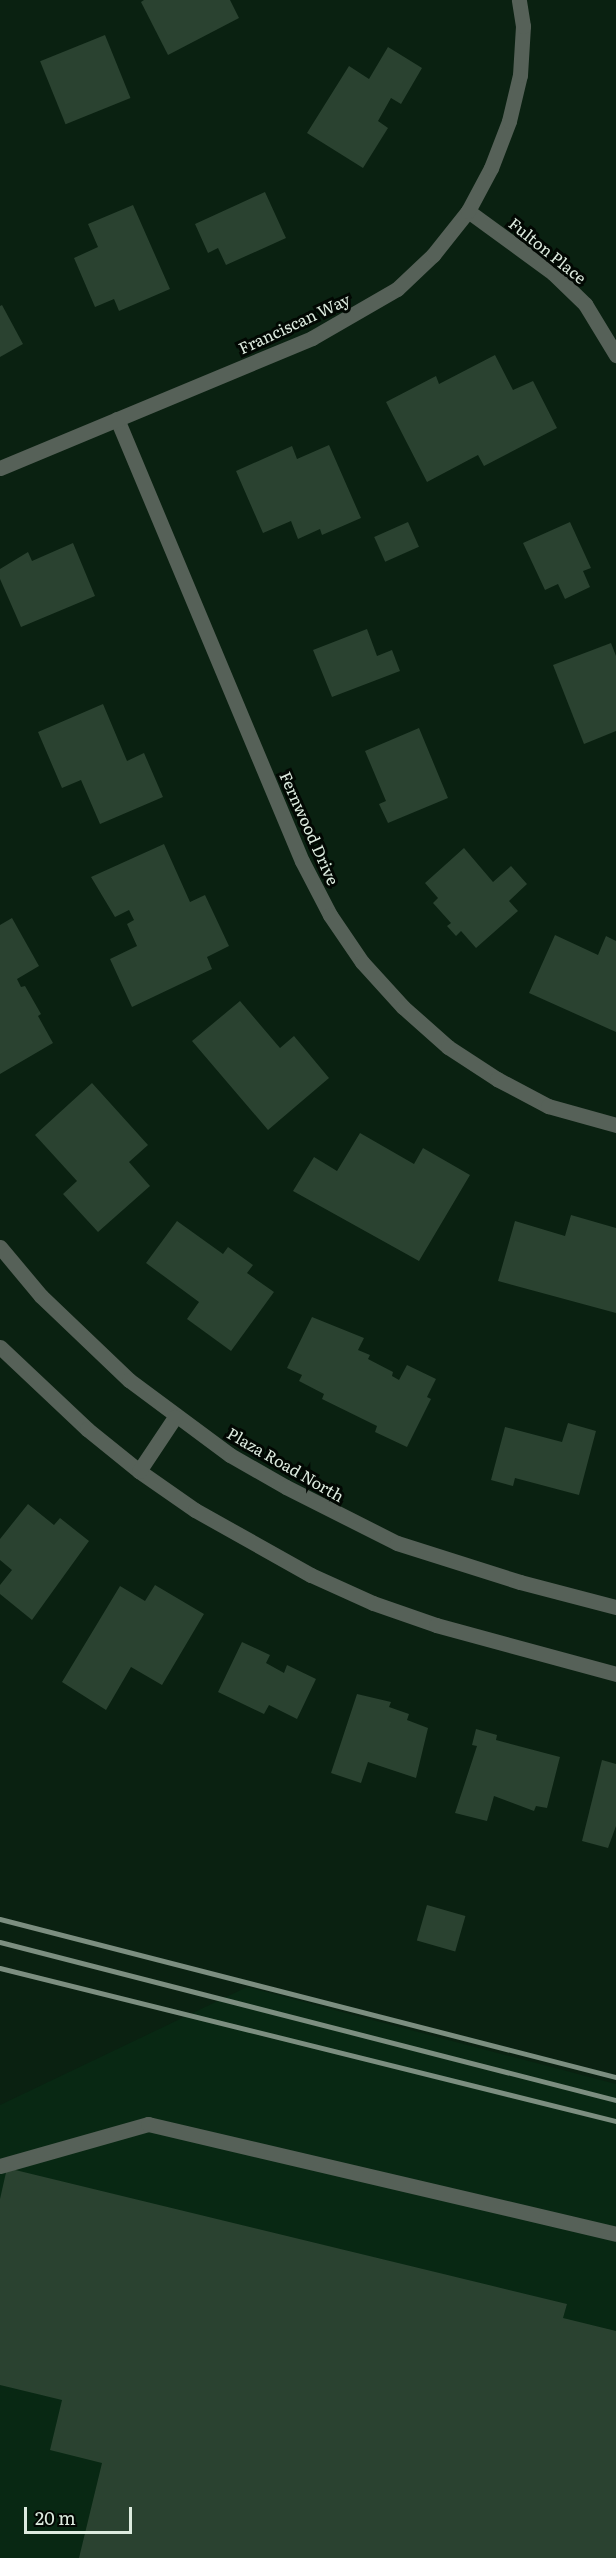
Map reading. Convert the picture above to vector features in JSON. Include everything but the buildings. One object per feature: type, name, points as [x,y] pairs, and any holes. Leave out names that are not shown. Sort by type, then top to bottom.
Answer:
[{"type":"street","name":"Franciscan Way","points":[[0,468],[355,316],[397,289],[432,255],[468,211],[491,168],[509,121],[520,75],[523,26],[519,0]]},
{"type":"street","name":"Fulton Place","points":[[468,211],[553,273],[577,297],[616,355]]},
{"type":"street","name":"Fernwood Drive","points":[[117,419],[302,861],[330,915],[362,962],[403,1007],[439,1039],[497,1079],[548,1106],[616,1125]]},
{"type":"street","name":"Plaza Road North","points":[[0,1247],[83,1339],[176,1417],[286,1487],[397,1543],[520,1582],[616,1607]]},
{"type":"street","points":[[0,1347],[55,1401],[139,1471],[254,1544],[373,1603],[502,1645],[616,1674]]},
{"type":"street","points":[[139,1471],[176,1417]]},
{"type":"street","points":[[0,2166],[148,2124],[616,2234]]},
{"type":"shaded area","points":[[247,1987],[616,2084],[616,2558],[0,2558],[0,2105]]},
{"type":"railway","points":[[0,1919],[616,2077]]},
{"type":"railway","points":[[0,1942],[616,2100]]},
{"type":"railway","points":[[0,1968],[616,2121]]}]
